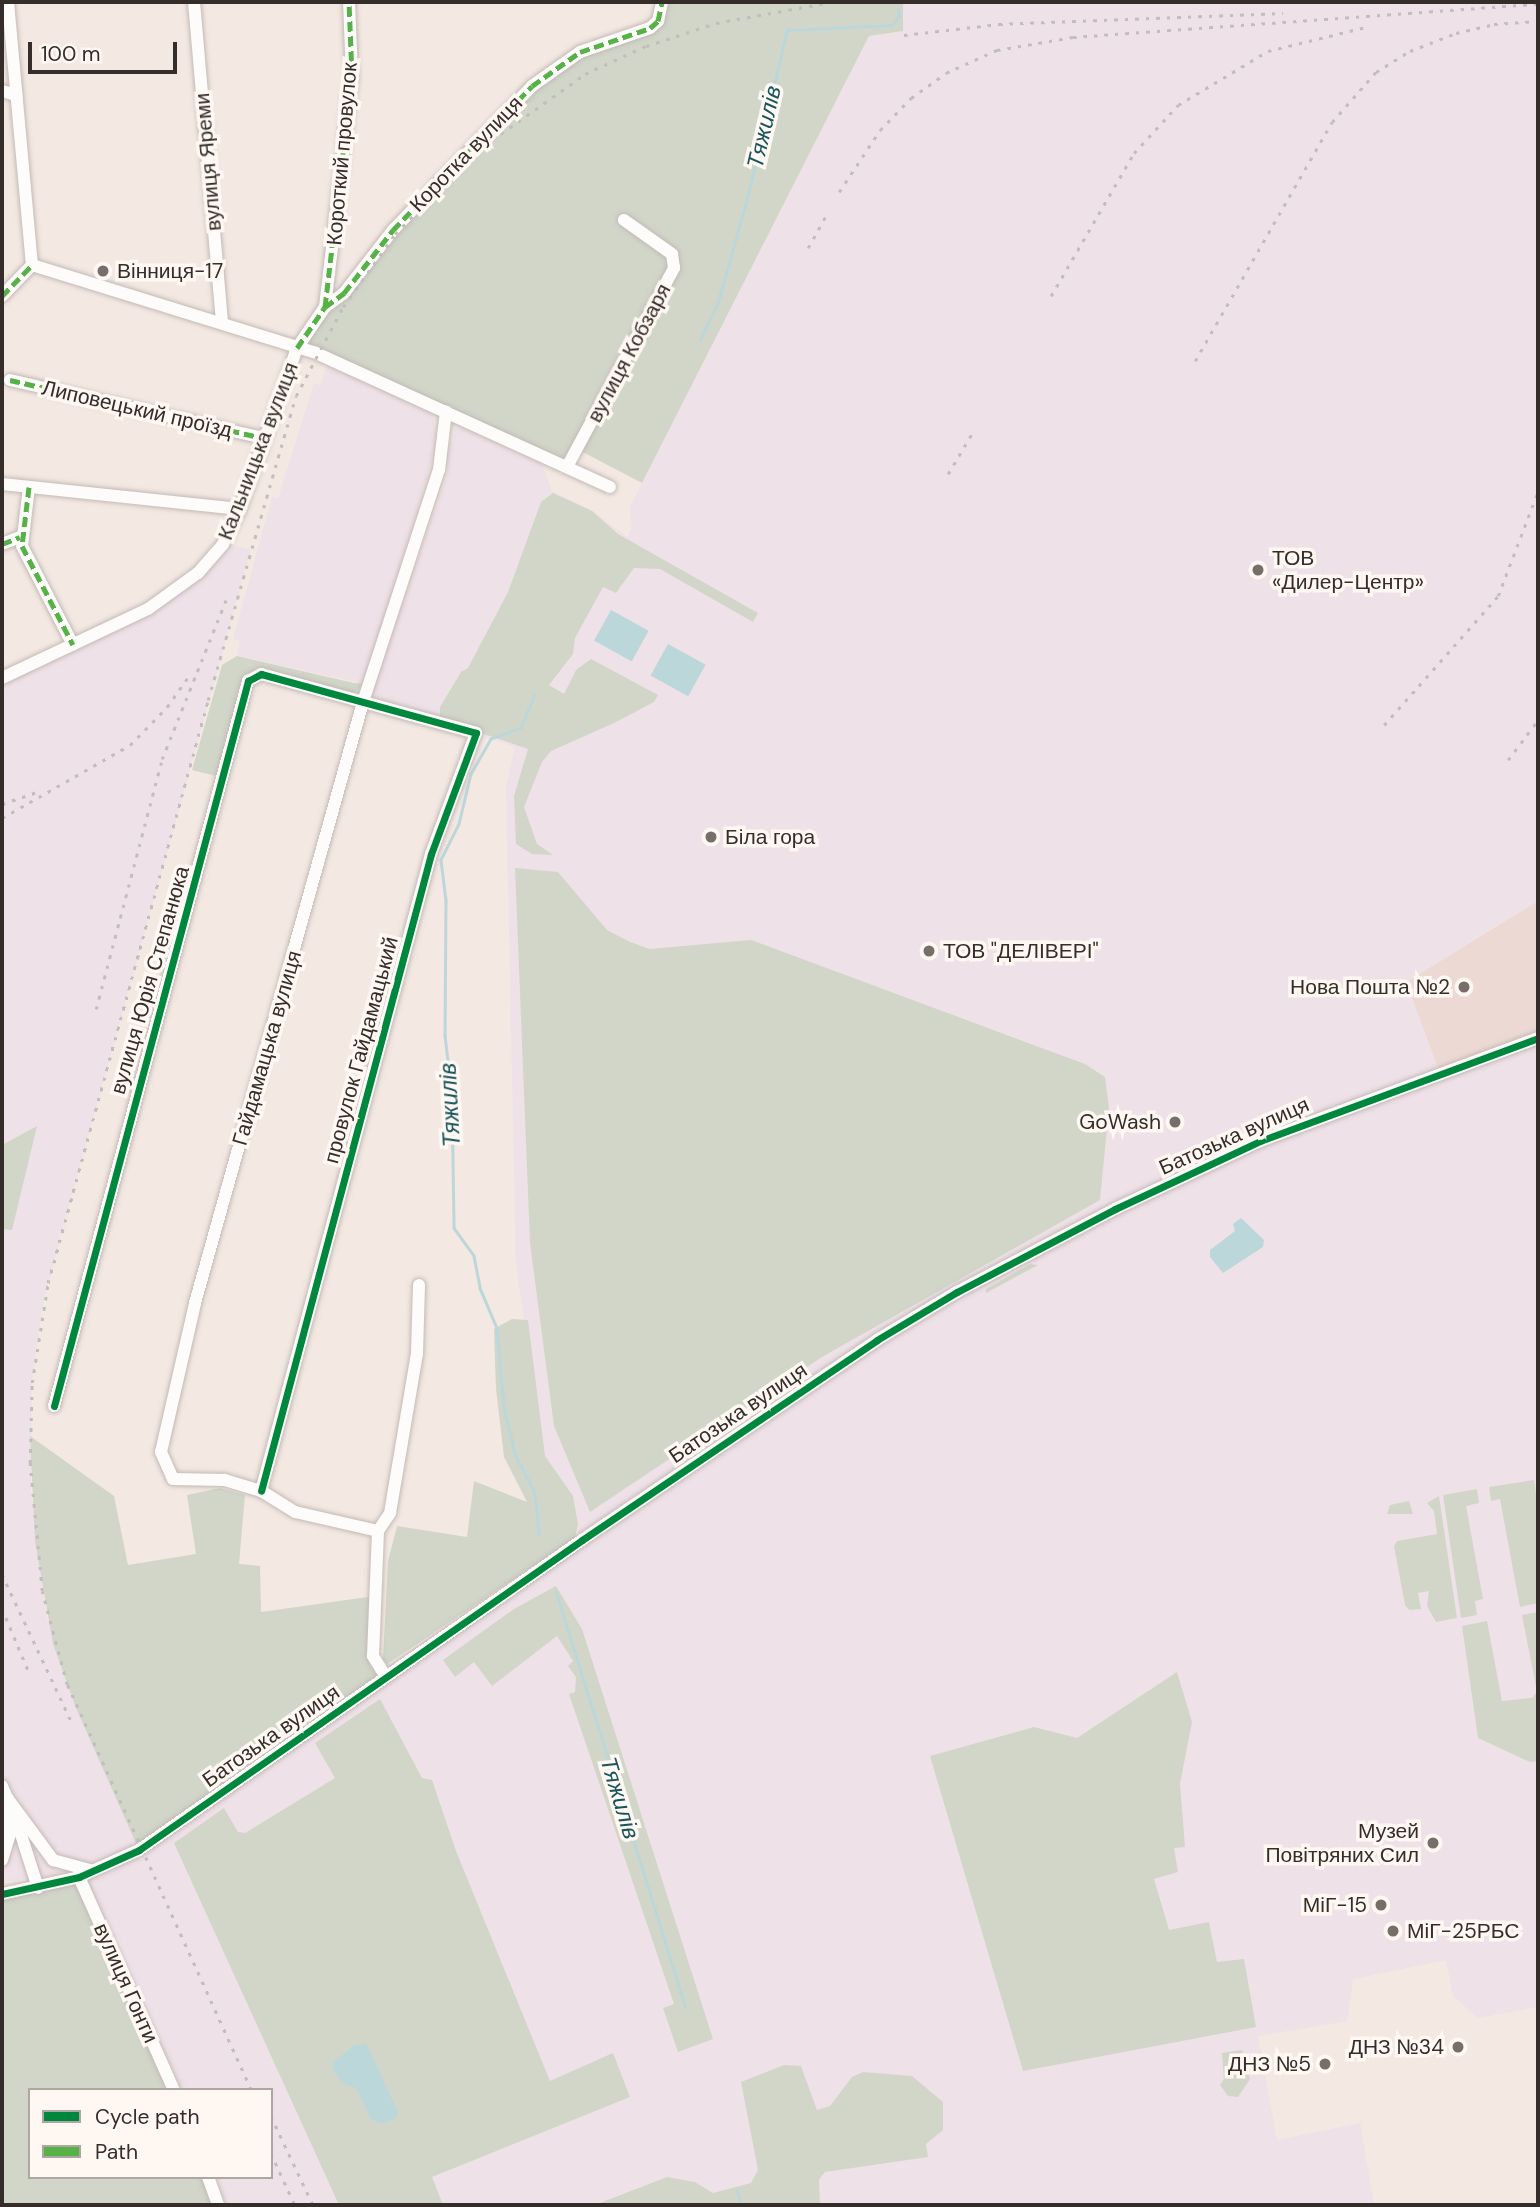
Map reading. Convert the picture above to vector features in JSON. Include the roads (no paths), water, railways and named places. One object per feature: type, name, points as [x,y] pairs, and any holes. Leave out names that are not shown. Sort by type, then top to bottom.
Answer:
[{"type":"street","points":[[2,296],[32,265],[8,2]]},
{"type":"street","name":"вулиця Яреми","points":[[194,2],[222,322]]},
{"type":"street","name":"Короткий провулок","points":[[325,307],[352,76],[349,2]]},
{"type":"street","name":"Коротка вулиця","points":[[297,348],[325,307],[341,296],[408,213],[532,86],[589,47],[650,28],[658,21],[662,2]]},
{"type":"street","points":[[2,91],[16,95]]},
{"type":"street","name":"вулиця Кобзаря","points":[[568,465],[674,268],[672,254],[624,220]]},
{"type":"street","points":[[32,265],[222,322],[351,367],[568,465],[610,487]]},
{"type":"street","name":"Кальницька вулиця","points":[[2,678],[148,609],[188,582],[223,544],[240,509],[297,348]]},
{"type":"street","name":"Липовецький проїзд","points":[[10,380],[264,438]]},
{"type":"street","name":"Гайдамацька вулиця","points":[[378,1531],[295,1511],[261,1492],[215,1478],[173,1479],[163,1463],[162,1441],[195,1303],[363,702],[439,470],[446,411]]},
{"type":"street","points":[[2,484],[240,509]]},
{"type":"street","points":[[29,486],[20,537],[73,645]]},
{"type":"street","points":[[2,544],[20,537]]},
{"type":"street","name":"вулиця Юрія Степанюка","points":[[54,1406],[247,681],[261,674],[363,702]]},
{"type":"street","name":"провулок Гайдамацький","points":[[261,1492],[432,855],[476,733],[363,702]]},
{"type":"street","name":"Батозька вулиця","points":[[2,1894],[79,1877],[142,1848],[877,1340],[957,1292],[1115,1209],[1260,1141],[1538,1038]]},
{"type":"street","points":[[386,1677],[373,1656],[378,1531],[390,1513],[417,1353],[419,1285]]},
{"type":"street","points":[[2,1786],[38,1888]]},
{"type":"street","points":[[8,1798],[53,1860],[94,1871]]},
{"type":"street","points":[[2,1860],[10,1834],[8,1798]]},
{"type":"street","name":"вулиця Гонти","points":[[79,1877],[173,2088]]},
{"type":"street","points":[[209,2179],[218,2205]]},
{"type":"water","points":[[611,610],[649,631],[632,661],[594,641]]},
{"type":"water","points":[[668,644],[706,665],[688,696],[651,675]]},
{"type":"water","points":[[1241,1218],[1264,1240],[1263,1247],[1223,1273],[1210,1257],[1210,1250],[1235,1231],[1233,1224]]},
{"type":"water","points":[[366,2043],[398,2112],[396,2118],[381,2124],[371,2119],[356,2088],[342,2083],[332,2069],[333,2063],[354,2045]]},
{"type":"waterway","name":"Тяжилів","points":[[700,340],[718,302],[748,195],[787,30],[892,25],[899,16],[898,10]]},
{"type":"waterway","name":"Тяжилів","points":[[535,695],[521,728],[491,739],[471,774],[459,824],[441,860],[446,899],[445,1035],[452,1096],[454,1228],[474,1256],[480,1288],[497,1328],[504,1407],[515,1454],[535,1493],[539,1534]]},
{"type":"waterway","name":"Тяжилів","points":[[556,1591],[685,2006]]},
{"type":"waterway","name":"Тяжилів","points":[[737,2190],[742,2205]]},
{"type":"railway","points":[[250,2088],[67,1685],[42,1591],[30,1463],[32,1383],[48,1283],[208,700],[296,396],[343,307],[395,234],[475,152],[585,74],[646,46],[716,23],[831,2]]},
{"type":"railway","points":[[839,192],[880,130],[911,98],[946,73],[997,50],[1073,37],[1538,4]]},
{"type":"railway","points":[[904,35],[999,24],[1283,13]]},
{"type":"railway","points":[[1195,361],[1332,122],[1376,72],[1410,51],[1456,33],[1494,24],[1538,21]]},
{"type":"railway","points":[[1051,296],[1134,153],[1178,105],[1268,51],[1370,26]]},
{"type":"railway","points":[[808,248],[826,215]]},
{"type":"railway","points":[[948,474],[974,430]]},
{"type":"railway","points":[[1384,725],[1498,596],[1538,491]]},
{"type":"railway","points":[[96,1009],[162,759],[228,595]]},
{"type":"railway","points":[[2,818],[130,745],[167,707],[191,673]]},
{"type":"railway","points":[[1508,760],[1538,720]]},
{"type":"railway","points":[[2,804],[39,791]]},
{"type":"railway","points":[[2,1574],[72,1723]]},
{"type":"railway","points":[[2,1608],[28,1670]]},
{"type":"railway","points":[[273,2120],[313,2205]]},
{"type":"railway","points":[[273,2157],[295,2205]]},
{"type":"place","name":"Вінниця-17","points":[[103,271]]},
{"type":"place","name":"ТОВ «Дилер-Центр»","points":[[1258,570]]},
{"type":"place","name":"Біла гора","points":[[711,837]]},
{"type":"place","name":"ТОВ \"ДЕЛІВЕРІ\"","points":[[929,951]]},
{"type":"place","name":"Нова Пошта №2","points":[[1464,987]]},
{"type":"place","name":"GoWash","points":[[1175,1122]]},
{"type":"place","name":"Музей Повітряних Сил","points":[[1433,1843]]},
{"type":"place","name":"МіГ-15","points":[[1381,1905]]},
{"type":"place","name":"МіГ-25РБС","points":[[1393,1931]]},
{"type":"place","name":"ДНЗ №34","points":[[1458,2047]]},
{"type":"place","name":"ДНЗ №5","points":[[1325,2064]]}]
